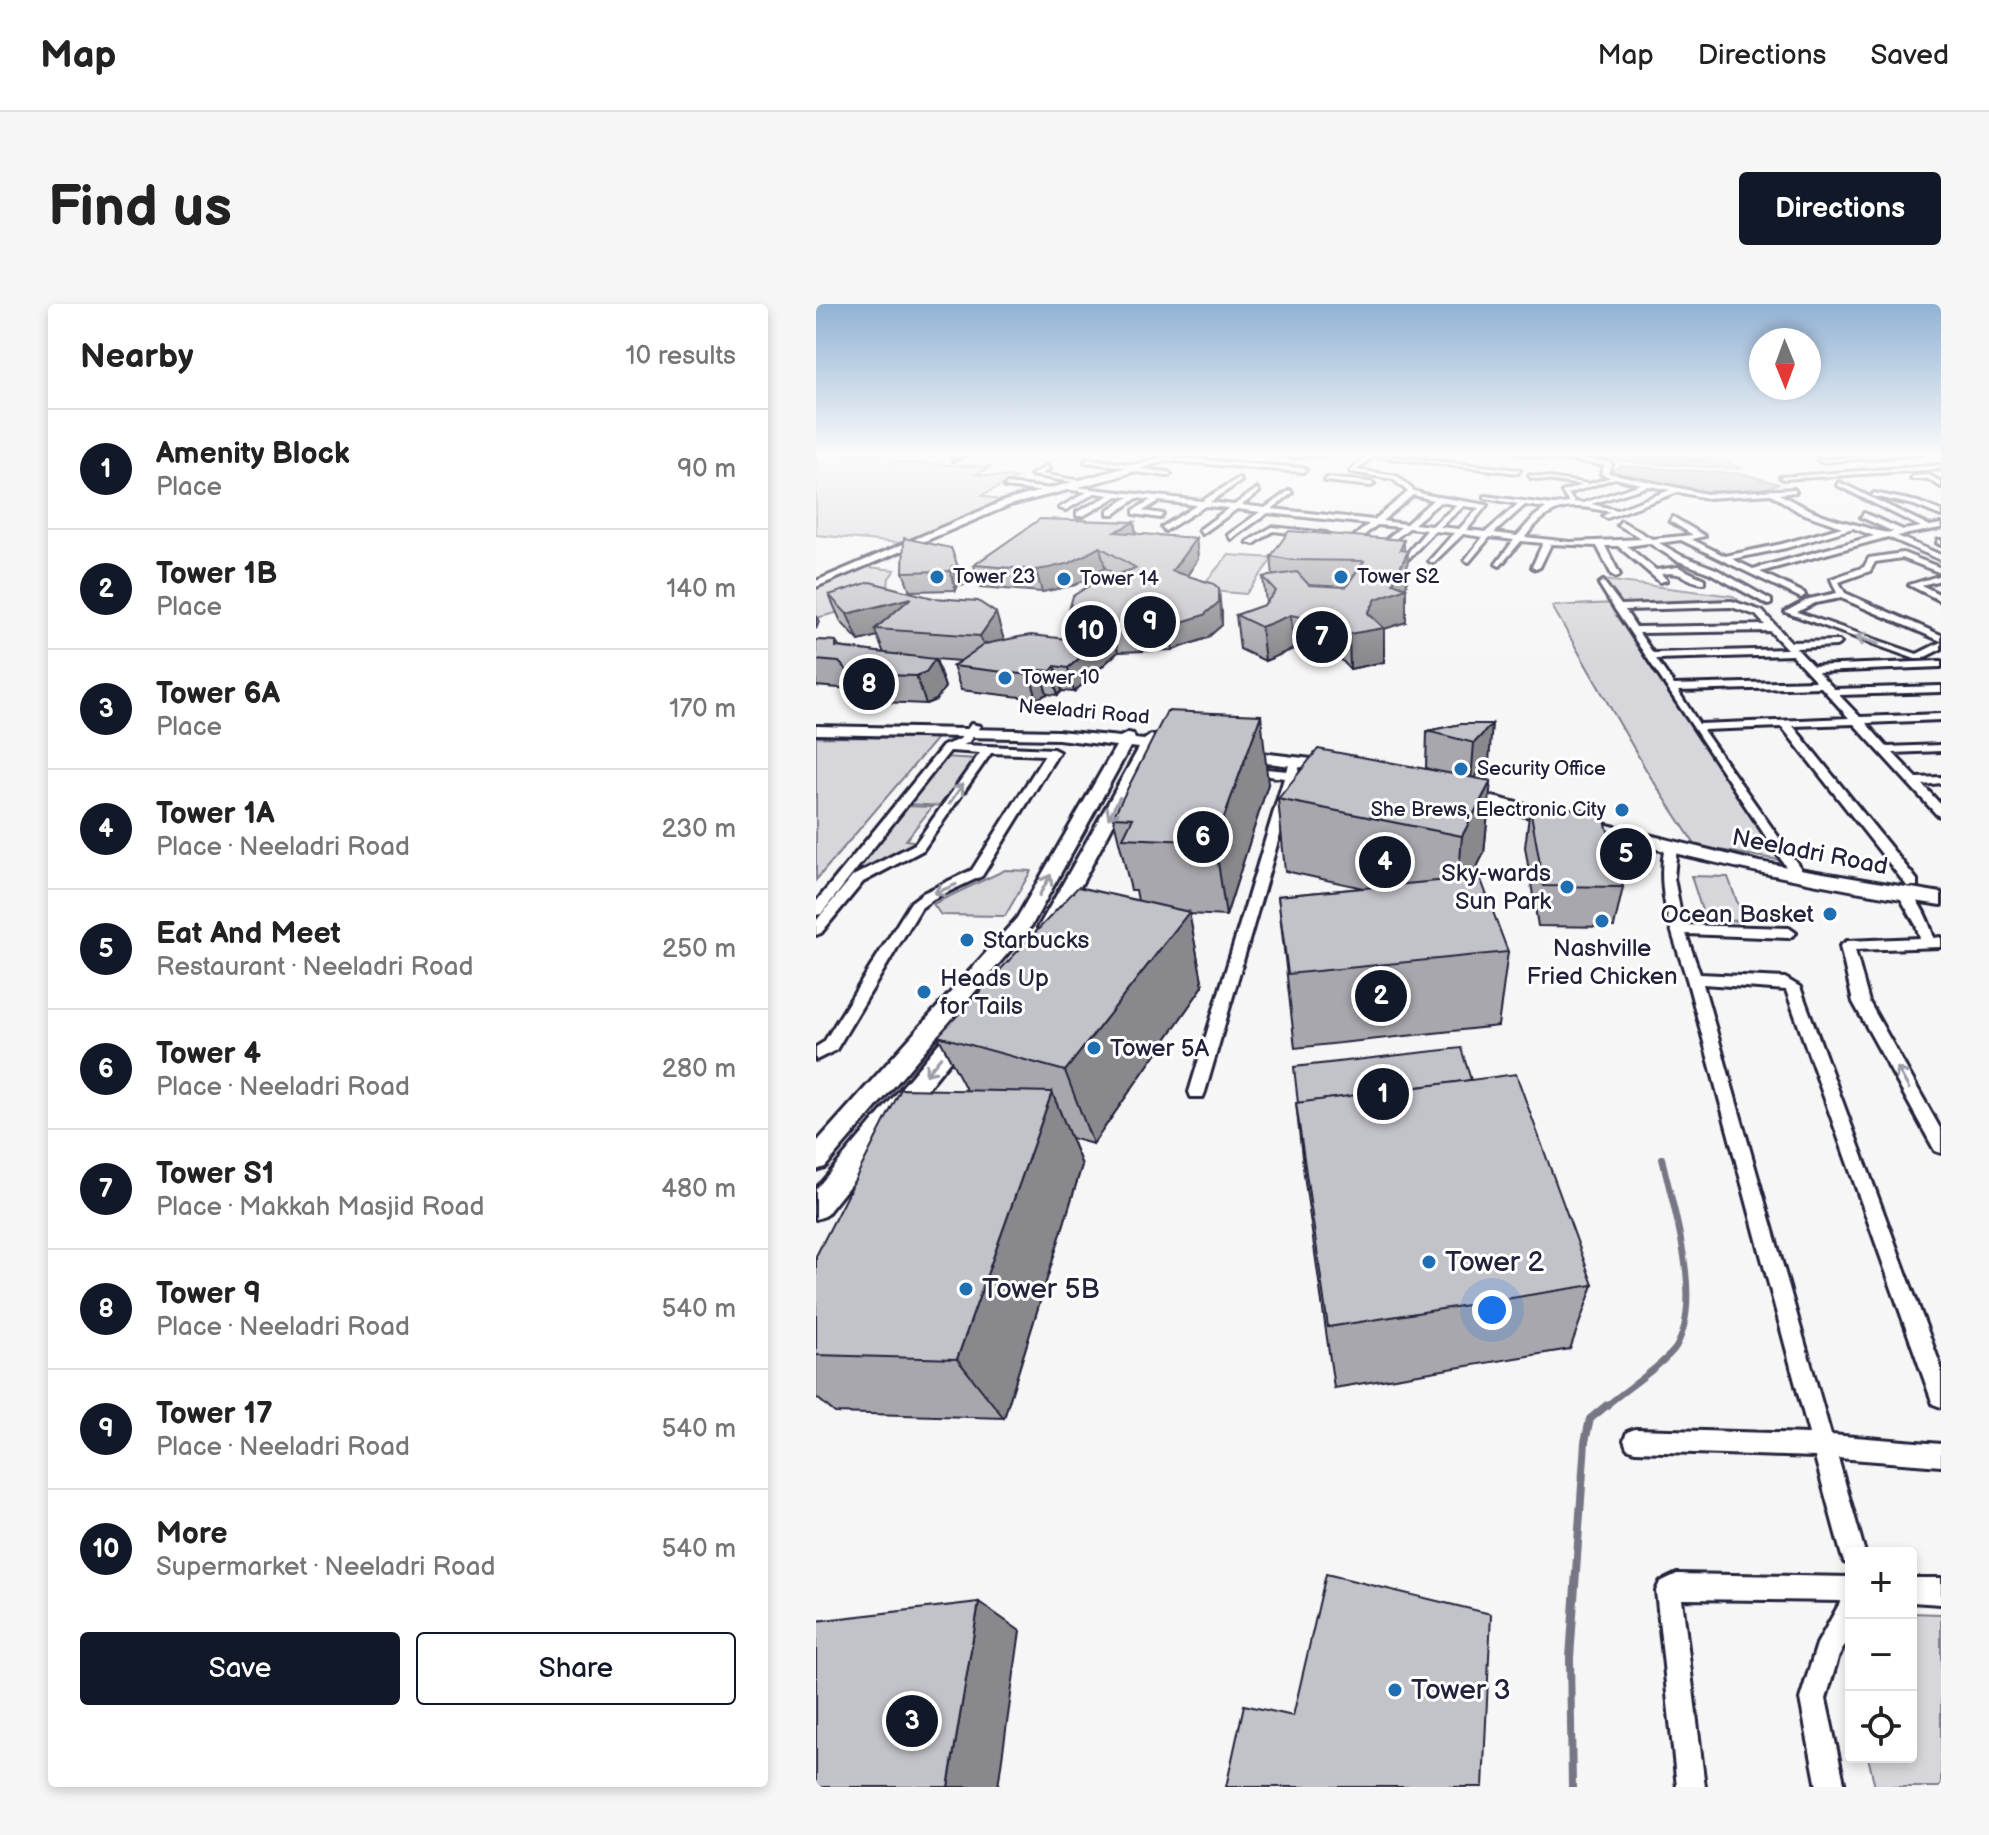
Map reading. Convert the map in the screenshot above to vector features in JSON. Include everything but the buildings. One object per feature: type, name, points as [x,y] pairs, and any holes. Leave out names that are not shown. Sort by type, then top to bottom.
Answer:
[{"type":"main road","name":"Neeladri Road","points":[[816,728],[964,729],[1135,746],[1194,747]]},
{"type":"main road","points":[[1032,948],[1052,925],[1135,746]]},
{"type":"main road","points":[[816,1160],[1025,921],[1135,746]]},
{"type":"main road","points":[[1225,756],[1352,765],[1292,768],[1225,756]]},
{"type":"main road","name":"Neeladri Road","points":[[1448,786],[1543,811],[1600,832],[1799,876],[1909,889],[1941,899]]},
{"type":"main road","points":[[816,1208],[982,1007]]},
{"type":"street","points":[[816,584],[959,523]]},
{"type":"street","points":[[1165,529],[1173,523]]},
{"type":"street","points":[[1202,532],[1214,523]]},
{"type":"street","points":[[1231,537],[1248,523]]},
{"type":"street","points":[[1327,535],[1319,543],[1345,548],[1374,523]]},
{"type":"street","points":[[1376,523],[1573,544],[1620,544],[1701,536],[1680,523]]},
{"type":"street","points":[[1380,549],[1409,523]]},
{"type":"street","points":[[1408,557],[1441,523]]},
{"type":"street","points":[[1433,561],[1469,523]]},
{"type":"street","points":[[1469,560],[1501,523]]},
{"type":"street","points":[[1500,564],[1535,523]]},
{"type":"street","points":[[1621,523],[1679,558],[1713,571],[1768,602]]},
{"type":"street","points":[[1839,523],[1895,534]]},
{"type":"street","points":[[1877,523],[1941,557]]},
{"type":"street","points":[[1726,558],[1849,527]]},
{"type":"street","points":[[1753,572],[1895,534],[1938,528]]},
{"type":"street","points":[[1251,542],[1272,529],[1356,539]]},
{"type":"street","points":[[1682,538],[1801,595]]},
{"type":"street","points":[[1536,567],[1548,542]]},
{"type":"street","points":[[1620,544],[1663,580]]},
{"type":"street","points":[[1600,545],[1616,575]]},
{"type":"street","points":[[1941,571],[1903,555],[1872,560],[1867,569],[1834,581],[1842,595],[1941,643]]},
{"type":"street","points":[[1655,573],[1678,569],[1701,581]]},
{"type":"street","points":[[1941,577],[1913,585],[1941,598]]},
{"type":"street","points":[[1603,584],[1696,727],[1799,876]]},
{"type":"street","points":[[1842,595],[1812,601],[1789,612],[1918,657],[1941,643]]},
{"type":"street","points":[[1618,608],[1732,604],[1759,613],[1941,812]]},
{"type":"street","points":[[1633,630],[1774,628]]},
{"type":"street","points":[[1650,656],[1836,643]]},
{"type":"street","points":[[1811,669],[1941,664]]},
{"type":"street","points":[[1671,688],[1941,689]]},
{"type":"street","points":[[1696,727],[1941,717]]},
{"type":"street","points":[[1785,723],[1909,889],[1923,925],[1934,942]]},
{"type":"street","points":[[816,911],[947,748],[964,741],[964,729]]},
{"type":"street","points":[[947,748],[945,740],[964,729]]},
{"type":"street","points":[[1135,746],[1162,760]]},
{"type":"street","points":[[816,1054],[830,1046],[916,905],[977,873],[1053,752],[947,748]]},
{"type":"street","points":[[1884,750],[1941,748]]},
{"type":"street","points":[[816,930],[858,879],[919,847],[988,749]]},
{"type":"street","points":[[1197,1092],[1292,768]]},
{"type":"street","points":[[1913,782],[1941,780]]},
{"type":"street","points":[[1671,846],[1666,863],[1680,929],[1851,1547]]},
{"type":"street","points":[[1680,929],[1789,933]]},
{"type":"street","points":[[1934,942],[1847,946],[1861,1002],[1941,1146]]},
{"type":"street","points":[[1694,979],[1785,983],[1792,987],[1941,1396]]},
{"type":"street","points":[[816,1038],[835,1038]]},
{"type":"street","points":[[1635,1440],[1823,1446],[1941,1455]]},
{"type":"street","points":[[1691,1787],[1669,1591],[1677,1586],[1845,1589]]},
{"type":"street","points":[[1917,1590],[1941,1591]]},
{"type":"street","points":[[1831,1787],[1813,1699],[1826,1653],[1845,1619]]},
{"type":"shaded area","points":[[816,523],[954,523],[910,544],[816,535]]},
{"type":"shaded area","points":[[1228,555],[1273,558],[1246,594],[1199,590]]},
{"type":"shaded area","points":[[860,566],[895,570],[889,578],[888,587],[848,610],[816,618],[816,584]]},
{"type":"shaded area","points":[[1604,580],[1733,596],[1738,600],[1732,604],[1619,608],[1790,862],[1696,846],[1648,773],[1552,606],[1615,603]]},
{"type":"shaded area","points":[[816,737],[937,738],[816,880]]},
{"type":"shaded area","points":[[943,757],[978,759],[944,806],[907,804]]},
{"type":"shaded area","points":[[905,806],[932,807],[906,840],[919,842],[848,878]]},
{"type":"shaded area","points":[[1005,870],[1031,871],[1005,916],[941,915],[933,904]]},
{"type":"shaded area","points":[[1691,876],[1728,877],[1744,921],[1705,920]]},
{"type":"shaded area","points":[[1917,1613],[1941,1614],[1941,1787],[1875,1787],[1869,1763],[1917,1763]]},
{"type":"waterway","points":[[1605,1407],[1671,1353],[1684,1327],[1687,1304],[1684,1254],[1662,1158]]},
{"type":"waterway","points":[[1572,1787],[1570,1658],[1585,1442],[1590,1419],[1607,1405]]},
{"type":"place","name":"Tower 23","points":[[937,577]]},
{"type":"place","name":"Tower S2","points":[[1341,577]]},
{"type":"place","name":"Tower 14","points":[[1064,579]]},
{"type":"place","name":"Tower 17","points":[[1150,622]]},
{"type":"place","name":"More","points":[[1091,631]]},
{"type":"place","name":"Tower S1","points":[[1322,637]]},
{"type":"place","name":"Tower 10","points":[[1005,678]]},
{"type":"place","name":"Tower 9","points":[[869,684]]},
{"type":"place","name":"Security Office","points":[[1461,769]]},
{"type":"place","name":"She Brews, Electronic City","points":[[1622,810]]},
{"type":"place","name":"Tower 4","points":[[1203,837]]},
{"type":"place","name":"Eat And Meet","points":[[1626,854]]},
{"type":"place","name":"Tower 1A","points":[[1385,862]]},
{"type":"place","name":"Sky-wards Sun Park","points":[[1567,887]]},
{"type":"place","name":"Ocean Basket","points":[[1830,914]]},
{"type":"place","name":"Nashville Fried Chicken","points":[[1602,921]]},
{"type":"place","name":"Starbucks","points":[[967,940]]},
{"type":"place","name":"Heads Up for Tails","points":[[924,992]]},
{"type":"place","name":"Tower 1B","points":[[1381,996]]},
{"type":"place","name":"Tower 5A","points":[[1094,1048]]},
{"type":"place","name":"Amenity Block","points":[[1383,1094]]},
{"type":"place","name":"Tower 2","points":[[1429,1262]]},
{"type":"place","name":"Tower 5B","points":[[966,1289]]},
{"type":"place","name":"Tower 3","points":[[1395,1690]]},
{"type":"place","name":"Tower 6A","points":[[912,1721]]}]
